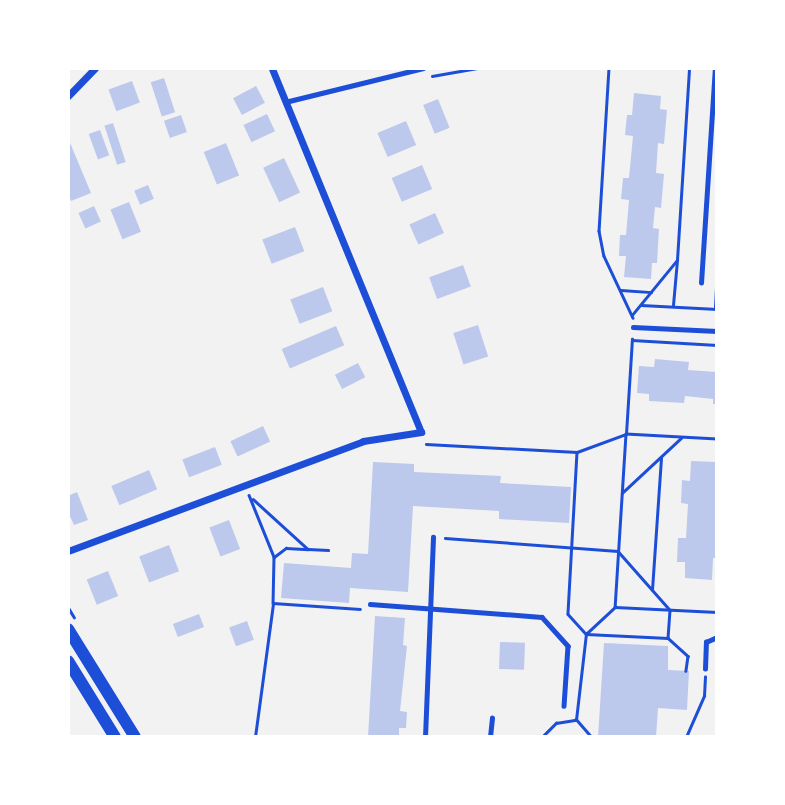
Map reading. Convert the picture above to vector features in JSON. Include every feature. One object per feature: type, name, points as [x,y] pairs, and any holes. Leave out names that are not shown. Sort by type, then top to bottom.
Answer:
[{"type":"main road","points":[[68,629],[135,737]]},
{"type":"main road","points":[[68,661],[115,737]]},
{"type":"street","points":[[68,96],[95,68]]},
{"type":"street","points":[[68,551],[363,441],[421,432],[272,68]]},
{"type":"lane","points":[[285,102],[424,68]]},
{"type":"lane","points":[[701,283],[715,68]]},
{"type":"lane","points":[[634,327],[717,331]]},
{"type":"lane","points":[[425,737],[433,537]]},
{"type":"lane","points":[[370,604],[542,618],[568,646],[564,706]]},
{"type":"lane","points":[[705,669],[706,642],[717,637]]},
{"type":"lane","points":[[491,737],[492,718]]},
{"type":"path","points":[[591,737],[576,720],[586,634],[615,607],[634,327],[632,315],[604,256],[599,230],[609,68]]},
{"type":"path","points":[[673,306],[689,68]]},
{"type":"path","points":[[632,315],[677,260]]},
{"type":"path","points":[[641,305],[716,309],[717,272]]},
{"type":"path","points":[[621,290],[652,292]]},
{"type":"path","points":[[632,340],[717,345]]},
{"type":"path","points":[[416,444],[577,452],[626,434],[717,439]]},
{"type":"path","points":[[622,493],[681,437]]},
{"type":"path","points":[[577,452],[568,614],[586,634],[668,638],[688,656],[686,671]]},
{"type":"path","points":[[652,590],[661,457]]},
{"type":"path","points":[[246,485],[274,557],[273,603],[255,737]]},
{"type":"path","points":[[250,497],[308,549]]},
{"type":"path","points":[[433,537],[618,551],[670,610],[668,638]]},
{"type":"path","points":[[274,557],[286,548],[328,550]]},
{"type":"path","points":[[273,603],[360,609],[370,604]]},
{"type":"path","points":[[615,607],[717,612]]},
{"type":"path","points":[[686,737],[704,696],[705,669]]},
{"type":"path","points":[[542,737],[556,723],[576,720]]},
{"type":"building","points":[[164,78],[175,112],[162,117],[151,82]]},
{"type":"building","points":[[132,81],[140,103],[116,111],[109,90]]},
{"type":"building","points":[[256,86],[265,103],[242,115],[233,98]]},
{"type":"building","points":[[634,93],[661,96],[660,109],[667,110],[664,144],[658,143],[656,173],[664,174],[661,208],[655,207],[653,228],[659,229],[657,263],[652,263],[651,279],[624,277],[626,256],[619,256],[620,235],[626,235],[629,200],[621,199],[623,178],[629,178],[633,136],[625,135],[627,115],[632,115]]},
{"type":"building","points":[[438,99],[450,128],[435,134],[423,105]]},
{"type":"building","points":[[267,114],[275,131],[251,142],[243,125]]},
{"type":"building","points":[[181,115],[187,132],[170,138],[164,121]]},
{"type":"building","points":[[406,121],[416,145],[388,157],[377,133]]},
{"type":"building","points":[[113,123],[126,162],[117,165],[104,126]]},
{"type":"building","points":[[100,130],[109,155],[98,159],[89,134]]},
{"type":"building","points":[[68,138],[91,193],[71,201],[68,193]]},
{"type":"building","points":[[226,143],[239,175],[217,184],[204,152]]},
{"type":"building","points":[[284,158],[300,192],[279,202],[263,168]]},
{"type":"building","points":[[422,165],[432,189],[402,202],[392,178]]},
{"type":"building","points":[[148,185],[154,199],[140,205],[134,191]]},
{"type":"building","points":[[129,202],[141,232],[122,239],[110,209]]},
{"type":"building","points":[[94,206],[101,222],[85,228],[78,213]]},
{"type":"building","points":[[435,213],[444,233],[418,244],[409,224]]},
{"type":"building","points":[[295,227],[304,251],[272,264],[262,240]]},
{"type":"building","points":[[463,265],[471,287],[437,299],[429,277]]},
{"type":"building","points":[[323,287],[332,311],[300,324],[290,300]]},
{"type":"building","points":[[478,325],[488,356],[463,364],[453,333]]},
{"type":"building","points":[[336,326],[344,345],[290,368],[282,349]]},
{"type":"building","points":[[655,359],[689,362],[688,370],[717,372],[717,404],[713,404],[713,399],[685,396],[684,403],[649,401],[649,394],[637,393],[639,366],[654,367]]},
{"type":"building","points":[[358,363],[365,377],[342,389],[335,375]]},
{"type":"building","points":[[263,426],[270,441],[238,457],[230,441]]},
{"type":"building","points":[[215,447],[222,465],[189,477],[182,460]]},
{"type":"building","points":[[691,461],[717,462],[717,558],[713,558],[712,580],[685,578],[685,562],[677,562],[678,538],[686,538],[688,504],[681,503],[682,480],[690,481]]},
{"type":"building","points":[[373,462],[414,464],[414,472],[501,476],[500,483],[571,487],[569,523],[499,519],[499,511],[413,506],[408,592],[350,588],[349,603],[281,598],[284,563],[351,568],[352,553],[368,554]]},
{"type":"building","points":[[149,470],[157,489],[119,505],[111,486]]},
{"type":"building","points":[[77,492],[88,520],[74,525],[68,512],[68,496]]},
{"type":"building","points":[[229,520],[240,549],[221,556],[209,528]]},
{"type":"building","points":[[169,545],[179,571],[149,583],[139,556]]},
{"type":"building","points":[[108,571],[118,596],[97,605],[87,580]]},
{"type":"building","points":[[199,614],[204,627],[178,637],[173,624]]},
{"type":"building","points":[[375,616],[405,618],[403,645],[407,646],[400,711],[407,712],[406,728],[399,728],[399,737],[368,737]]},
{"type":"building","points":[[247,621],[254,640],[236,646],[229,627]]},
{"type":"building","points":[[500,642],[525,643],[524,670],[499,669]]},
{"type":"building","points":[[604,643],[668,646],[668,670],[689,671],[687,710],[658,708],[656,737],[598,737]]}]
